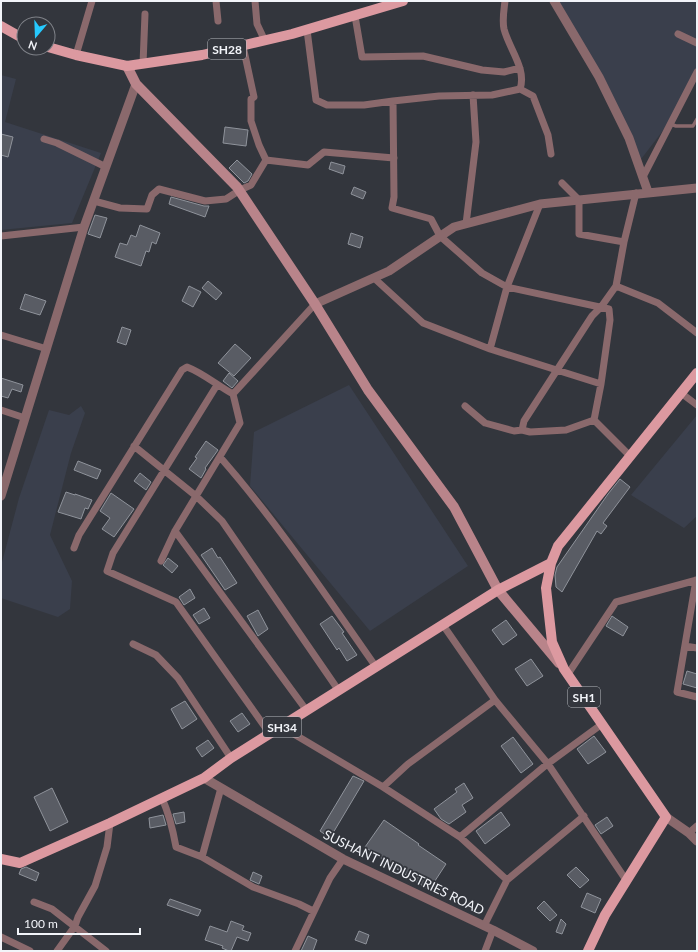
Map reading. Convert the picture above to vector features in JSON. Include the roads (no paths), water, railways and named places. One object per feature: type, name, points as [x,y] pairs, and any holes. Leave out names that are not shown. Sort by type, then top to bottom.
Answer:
[{"type":"main road","name":"SH28","points":[[56,49],[127,66],[142,64],[202,55],[265,41],[403,1]]},
{"type":"main road","points":[[1,26],[16,34]]},
{"type":"main road","points":[[127,66],[136,84],[240,190],[315,304],[368,390],[454,507],[498,590],[566,672]]},
{"type":"main road","name":"SH1","points":[[666,817],[566,672],[552,642],[546,588],[551,563],[558,546],[697,373]]},
{"type":"main road","name":"SH34","points":[[1,859],[20,863],[110,823],[204,778],[231,758],[340,691],[498,590],[551,563]]},
{"type":"main road","points":[[588,951],[605,915],[666,817]]},
{"type":"street","points":[[76,55],[92,1]]},
{"type":"street","points":[[216,1],[218,21]]},
{"type":"street","points":[[256,1],[257,24],[265,41]]},
{"type":"street","points":[[505,1],[504,27],[507,39],[520,68],[523,81],[520,89]]},
{"type":"street","points":[[554,1],[599,77],[629,138],[648,192]]},
{"type":"street","points":[[142,64],[145,14]]},
{"type":"street","points":[[355,16],[362,58],[423,56],[482,70],[504,72],[520,68]]},
{"type":"street","points":[[307,30],[316,100],[327,105],[364,105],[439,96],[492,95],[520,89],[533,96],[548,135],[552,154]]},
{"type":"street","points":[[678,34],[697,43]]},
{"type":"street","points":[[243,46],[254,97],[251,99],[251,121],[266,160]]},
{"type":"street","points":[[643,177],[697,72]]},
{"type":"street","points":[[1,496],[84,227],[136,84]]},
{"type":"street","points":[[466,224],[476,142],[473,95]]},
{"type":"street","points":[[393,101],[394,197],[392,208],[431,219],[440,236],[482,273],[507,287],[609,309],[610,320],[601,384],[594,420]]},
{"type":"street","points":[[44,139],[57,143],[106,167]]},
{"type":"street","points":[[266,160],[308,165],[324,152],[394,158]]},
{"type":"street","points":[[94,201],[120,208],[147,209],[152,195],[159,189],[204,201],[226,199],[251,185],[266,160]]},
{"type":"street","points":[[562,183],[579,200],[579,234],[624,242]]},
{"type":"street","points":[[233,394],[315,304],[389,271],[454,227],[540,204],[696,186]]},
{"type":"street","points":[[522,430],[524,422],[592,316],[616,286],[624,242],[636,193]]},
{"type":"street","points":[[490,349],[507,287],[540,204]]},
{"type":"street","points":[[1,236],[84,227]]},
{"type":"street","points":[[374,278],[424,323],[490,349],[601,384]]},
{"type":"street","points":[[616,286],[658,303],[697,333]]},
{"type":"street","points":[[1,335],[47,349]]},
{"type":"street","points":[[74,548],[79,535],[134,446],[182,370],[186,367],[194,370],[233,394],[240,423],[175,531],[161,561]]},
{"type":"street","points":[[217,385],[113,553],[107,571],[176,602],[270,734]]},
{"type":"street","points":[[681,393],[697,406]]},
{"type":"street","points":[[465,406],[485,423],[514,431],[522,430],[530,432],[566,430],[594,420]]},
{"type":"street","points":[[1,410],[25,418]]},
{"type":"street","points":[[594,420],[630,456]]},
{"type":"street","points":[[134,446],[196,496],[222,521],[340,691]]},
{"type":"street","points":[[220,457],[250,492],[283,535],[376,667]]},
{"type":"street","points":[[175,531],[307,711]]},
{"type":"street","points":[[566,672],[616,602],[697,580],[676,692],[697,697]]},
{"type":"street","points":[[443,625],[495,700],[548,764],[626,880]]},
{"type":"street","points":[[133,644],[156,655],[178,678],[231,758]]},
{"type":"street","points":[[685,646],[697,648]]},
{"type":"street","points":[[383,787],[408,764],[495,700]]},
{"type":"street","points":[[460,837],[548,764],[602,724]]},
{"type":"street","points":[[282,727],[383,787],[460,837],[507,880]]},
{"type":"street","name":"SUSHANT INDUSTRIES ROAD","points":[[204,778],[343,859],[493,930],[533,951]]},
{"type":"street","points":[[202,858],[221,788]]},
{"type":"street","points":[[162,798],[169,815],[176,847],[202,858],[253,887],[314,911]]},
{"type":"street","points":[[484,926],[507,880],[584,816]]},
{"type":"street","points":[[666,817],[697,841]]},
{"type":"street","points":[[57,951],[74,926],[95,886],[107,847],[110,823]]},
{"type":"street","points":[[689,834],[697,826]]},
{"type":"street","points":[[295,951],[330,878],[343,859]]},
{"type":"street","points":[[34,902],[52,909],[106,951]]},
{"type":"street","points":[[485,951],[493,930]]},
{"type":"street","points":[[1,937],[30,951]]},
{"type":"lane","points":[[670,124],[676,126],[694,126],[697,119]]}]
